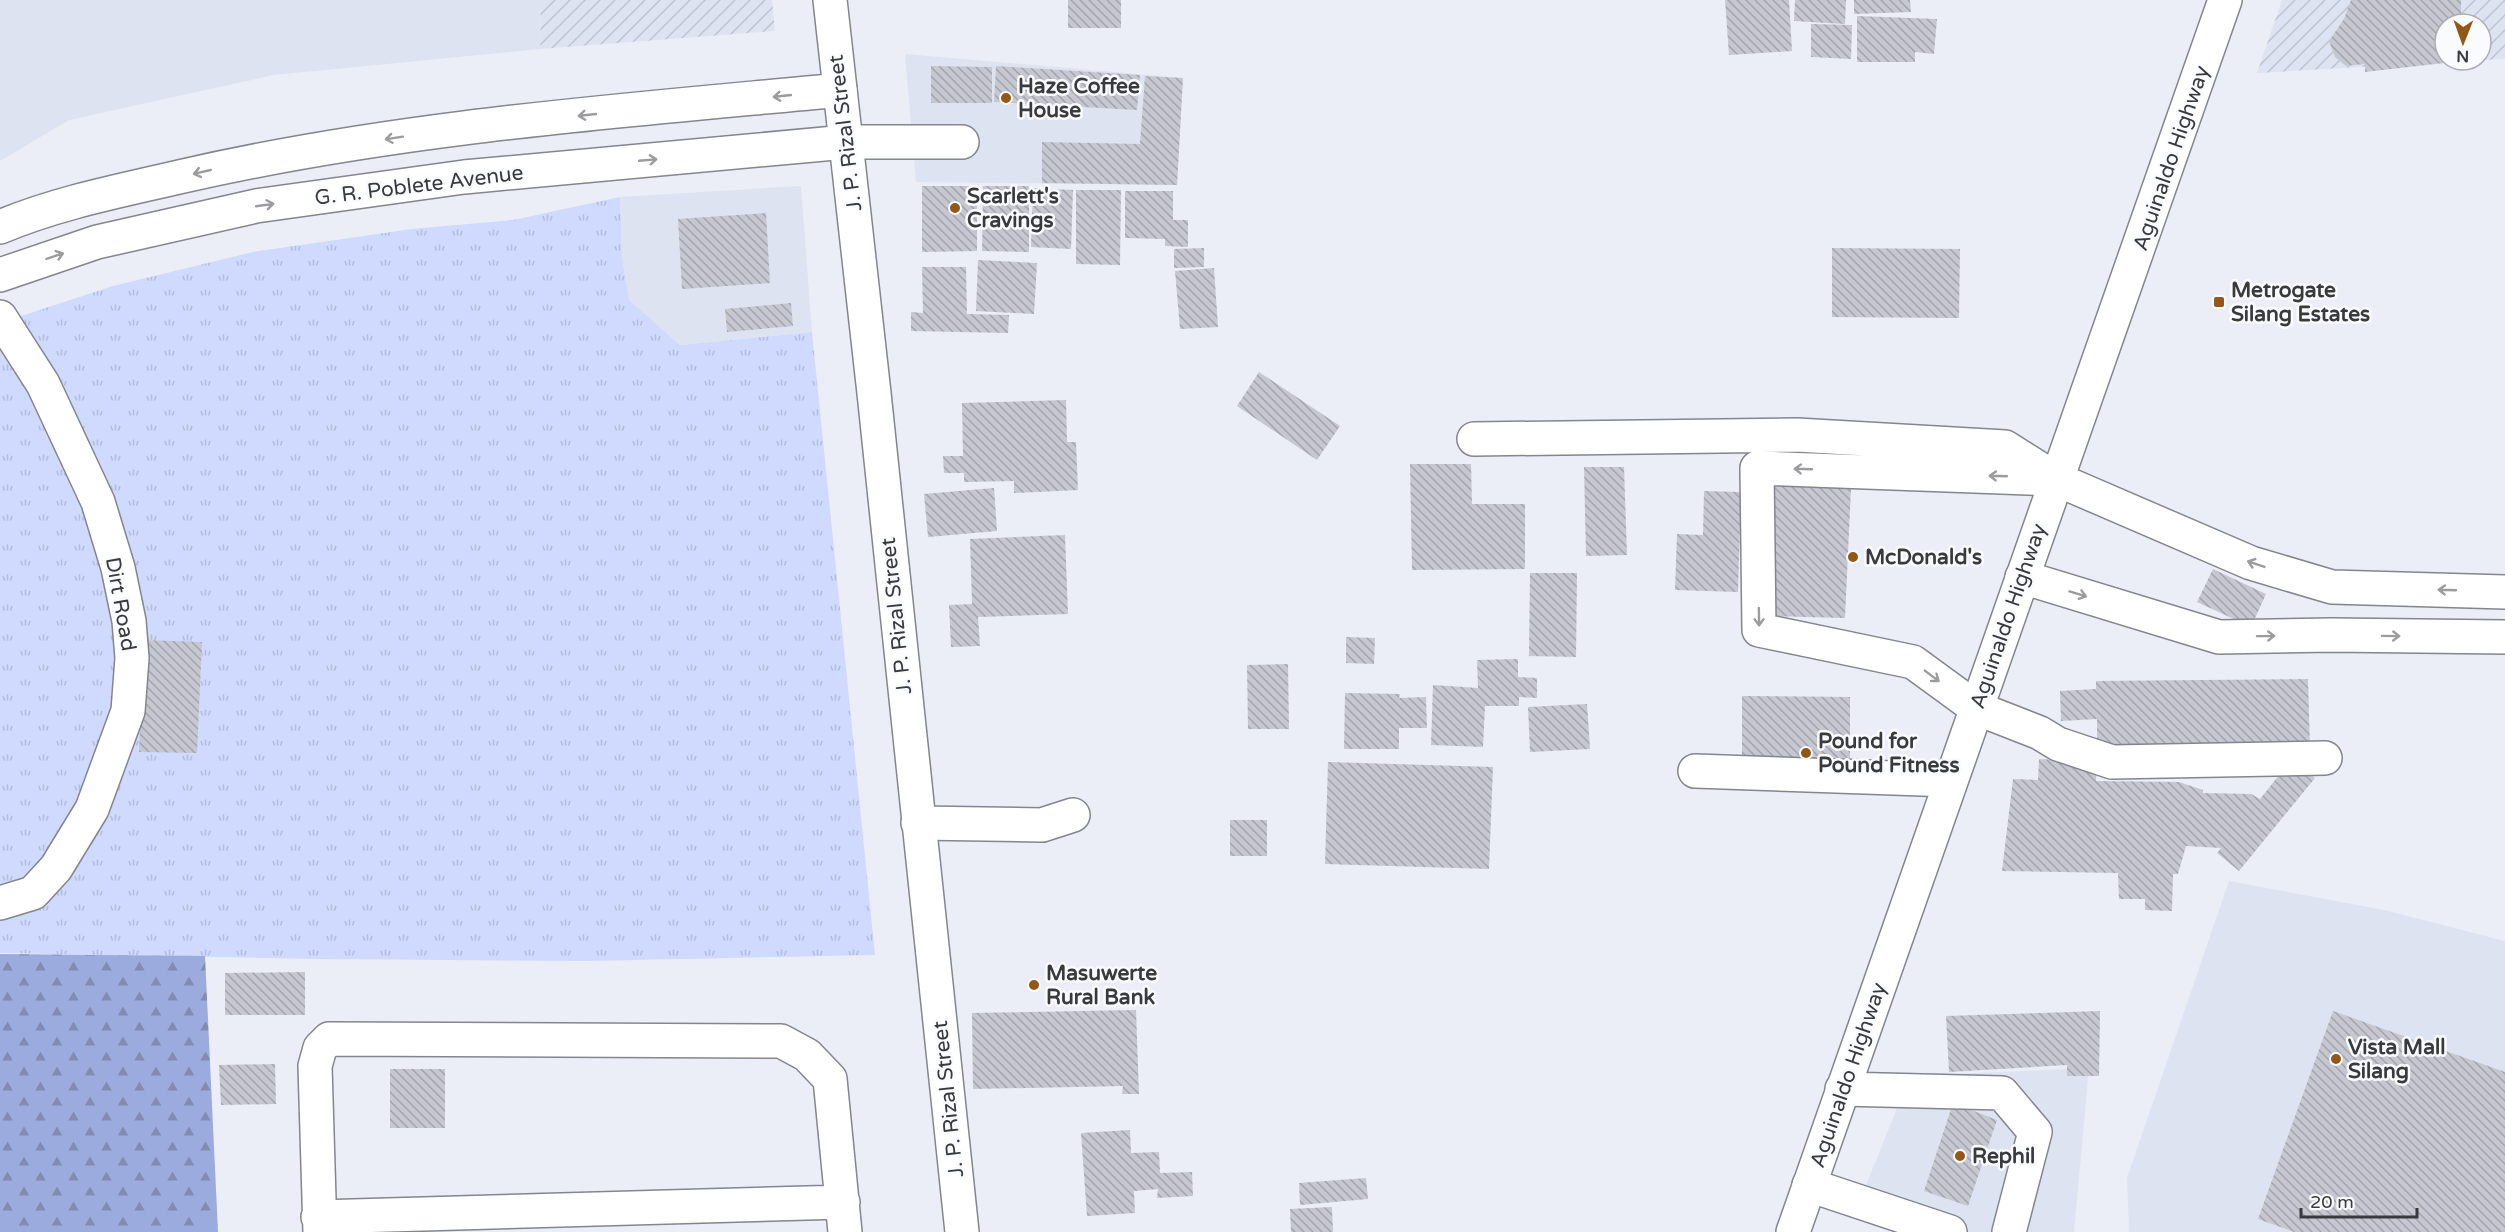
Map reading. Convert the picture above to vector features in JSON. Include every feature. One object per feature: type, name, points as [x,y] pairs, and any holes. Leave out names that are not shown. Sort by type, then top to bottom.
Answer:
[{"type":"street","name":"J. P. Rizal Street","points":[[830,0],[962,1232]]},
{"type":"street","name":"Aguinaldo Highway","points":[[1793,1232],[2225,0]]},
{"type":"street","points":[[0,227],[85,199],[246,162],[457,128],[840,90]]},
{"type":"street","name":"G. R. Poblete Avenue","points":[[0,275],[97,243],[256,206],[464,177],[846,142],[962,142]]},
{"type":"street","name":"Dirt Road","points":[[0,317],[43,384],[98,502],[118,568],[129,621],[132,658],[128,711],[92,809],[56,868],[33,893],[0,903]]},
{"type":"street","points":[[1474,439],[1797,435],[2005,447],[2056,479],[2251,563],[2332,587],[2505,592]]},
{"type":"street","points":[[2056,479],[1757,468],[1759,630],[1913,662],[1976,708],[2040,733],[2058,744],[2112,762],[2325,758]]},
{"type":"street","points":[[2022,577],[2219,637],[2332,635],[2505,637]]},
{"type":"street","points":[[1695,771],[1951,780]]},
{"type":"street","points":[[918,823],[1042,825],[1073,815]]},
{"type":"street","points":[[329,1039],[781,1041],[807,1054],[830,1079],[844,1217],[319,1224],[315,1066],[320,1048],[329,1039]]},
{"type":"street","points":[[1842,1089],[2002,1093],[2035,1132],[2009,1232]]},
{"type":"street","points":[[1809,1185],[1950,1232]]},
{"type":"shaded area","points":[[0,0],[541,0],[540,49],[274,75],[69,120],[0,161]]},
{"type":"shaded area","points":[[541,0],[772,0],[775,31],[540,49]]},
{"type":"shaded area","points":[[2282,0],[2505,0],[2505,59],[2493,60],[2493,12],[2433,12],[2433,63],[2257,73]]},
{"type":"shaded area","points":[[905,54],[1183,78],[1177,185],[916,182]]},
{"type":"shaded area","points":[[801,186],[812,332],[680,345],[629,300],[622,257],[620,197]]},
{"type":"shaded area","name":"Vista Mall Silang","points":[[2229,881],[2384,910],[2505,941],[2505,1232],[2129,1232],[2127,1178]]},
{"type":"shaded area","points":[[2089,1068],[2074,1232],[1900,1232],[1854,1215],[1910,1076]]},
{"type":"green space","points":[[620,197],[622,257],[629,300],[680,345],[812,332],[875,955],[587,961],[0,953],[0,323],[113,286],[253,252],[412,229],[513,220]]},
{"type":"green space","points":[[0,954],[205,956],[218,1232],[0,1232]]},
{"type":"building","points":[[1068,0],[1121,0],[1121,28],[1068,28]]},
{"type":"building","points":[[1725,0],[1789,0],[1792,51],[1729,55]]},
{"type":"building","points":[[1795,0],[1846,0],[1845,24],[1794,21]]},
{"type":"building","points":[[1854,0],[1910,0],[1911,12],[1854,14]]},
{"type":"building","points":[[2351,0],[2461,0],[2461,12],[2433,12],[2433,64],[2365,72],[2365,64],[2346,66],[2335,57],[2329,41],[2344,19]]},
{"type":"building","points":[[1857,16],[1937,19],[1934,54],[1915,52],[1915,62],[1857,62]]},
{"type":"building","points":[[1811,24],[1852,25],[1851,59],[1811,57]]},
{"type":"building","points":[[931,66],[992,67],[992,103],[931,103]]},
{"type":"building","points":[[996,66],[1140,75],[1137,110],[994,102]]},
{"type":"building","points":[[1145,76],[1183,78],[1177,185],[1042,183],[1042,142],[1140,144]]},
{"type":"building","points":[[922,186],[977,186],[977,251],[922,252]]},
{"type":"building","points":[[983,186],[1029,186],[1029,252],[982,251]]},
{"type":"building","points":[[1033,188],[1073,190],[1071,249],[1031,247]]},
{"type":"building","points":[[1076,190],[1121,190],[1120,265],[1076,264]]},
{"type":"building","points":[[1125,191],[1173,191],[1173,220],[1188,220],[1188,247],[1165,246],[1165,239],[1125,238]]},
{"type":"building","points":[[766,213],[770,283],[682,289],[678,219]]},
{"type":"building","points":[[1204,248],[1204,267],[1174,268],[1174,249]]},
{"type":"building","points":[[1832,248],[1960,249],[1959,318],[1832,317]]},
{"type":"building","points":[[978,260],[1037,263],[1034,314],[976,311]]},
{"type":"building","points":[[922,267],[966,267],[967,314],[1009,315],[1008,333],[911,331],[911,312],[923,313]]},
{"type":"building","points":[[1214,268],[1218,327],[1180,329],[1175,271]]},
{"type":"building","points":[[791,303],[793,326],[727,332],[725,309]]},
{"type":"building","points":[[1259,372],[1340,426],[1317,460],[1237,406]]},
{"type":"building","points":[[1066,400],[1067,442],[1076,442],[1078,490],[1014,493],[1014,481],[964,482],[964,473],[944,473],[943,456],[963,456],[962,403]]},
{"type":"building","points":[[1410,464],[1471,464],[1472,504],[1525,504],[1525,569],[1412,570]]},
{"type":"building","points":[[1584,467],[1624,467],[1627,555],[1586,556]]},
{"type":"building","points":[[1774,485],[1851,488],[1845,618],[1770,616]]},
{"type":"building","points":[[994,488],[997,531],[928,537],[924,494]]},
{"type":"building","points":[[1704,491],[1741,492],[1738,592],[1675,590],[1677,534],[1703,535]]},
{"type":"building","points":[[1065,535],[1068,614],[978,617],[980,646],[951,647],[949,605],[972,604],[970,539]]},
{"type":"building","points":[[2213,569],[2266,594],[2251,627],[2197,602]]},
{"type":"building","points":[[1530,573],[1577,573],[1576,657],[1529,656]]},
{"type":"building","points":[[1346,637],[1375,638],[1374,664],[1346,663]]},
{"type":"building","points":[[143,640],[202,642],[197,753],[139,752]]},
{"type":"building","points":[[1518,659],[1518,677],[1537,678],[1537,698],[1519,697],[1519,706],[1485,706],[1483,747],[1431,745],[1433,685],[1478,688],[1477,660]]},
{"type":"building","points":[[1288,664],[1289,729],[1248,729],[1247,665]]},
{"type":"building","points":[[2308,679],[2310,749],[2097,751],[2097,719],[2061,721],[2060,691],[2096,689],[2096,681]]},
{"type":"building","points":[[1345,693],[1400,694],[1399,698],[1426,697],[1427,728],[1399,728],[1399,749],[1344,749]]},
{"type":"building","points":[[1742,696],[1850,697],[1850,759],[1742,757]]},
{"type":"building","points":[[1587,704],[1590,749],[1530,752],[1528,707]]},
{"type":"building","points":[[2039,759],[2097,762],[2096,781],[2179,782],[2203,790],[2203,793],[2251,794],[2260,799],[2292,759],[2315,778],[2239,871],[2217,853],[2221,848],[2186,846],[2178,874],[2173,874],[2172,911],[2145,910],[2145,899],[2119,899],[2118,873],[2002,871],[2013,779],[2038,780]]},
{"type":"building","points":[[1328,762],[1493,767],[1489,869],[1325,864]]},
{"type":"building","points":[[1230,820],[1267,820],[1267,856],[1230,856]]},
{"type":"building","points":[[305,972],[305,1015],[225,1015],[225,973]]},
{"type":"building","points":[[1136,1010],[1139,1094],[1122,1094],[1123,1086],[973,1089],[972,1013]]},
{"type":"building","points":[[2100,1011],[2099,1076],[2067,1076],[2067,1065],[1949,1072],[1946,1016]]},
{"type":"building","points":[[2333,1011],[2505,1072],[2505,1232],[2294,1232],[2258,1219]]},
{"type":"building","points":[[275,1064],[276,1104],[221,1105],[219,1065]]},
{"type":"building","points":[[390,1069],[445,1069],[445,1128],[390,1128]]},
{"type":"building","name":"Rephil","points":[[1953,1103],[1997,1120],[1968,1206],[1924,1191]]},
{"type":"building","points":[[1130,1130],[1131,1153],[1159,1152],[1160,1173],[1192,1172],[1193,1196],[1157,1198],[1158,1189],[1134,1191],[1135,1213],[1087,1216],[1081,1133]]},
{"type":"building","points":[[1366,1178],[1368,1199],[1300,1205],[1299,1183]]},
{"type":"building","points":[[1332,1207],[1333,1232],[1291,1232],[1290,1209]]},
{"type":"place","name":"Haze Coffee House","points":[[1006,98]]},
{"type":"place","name":"Scarlett's Cravings","points":[[955,208]]},
{"type":"place","name":"Metrogate Silang Estates","points":[[2219,302]]},
{"type":"place","name":"McDonald's","points":[[1853,557]]},
{"type":"place","name":"Pound for Pound Fitness","points":[[1806,753]]},
{"type":"place","name":"Masuwerte Rural Bank","points":[[1034,985]]},
{"type":"place","name":"Vista Mall Silang","points":[[2336,1059]]},
{"type":"place","name":"Rephil","points":[[1960,1156]]}]
